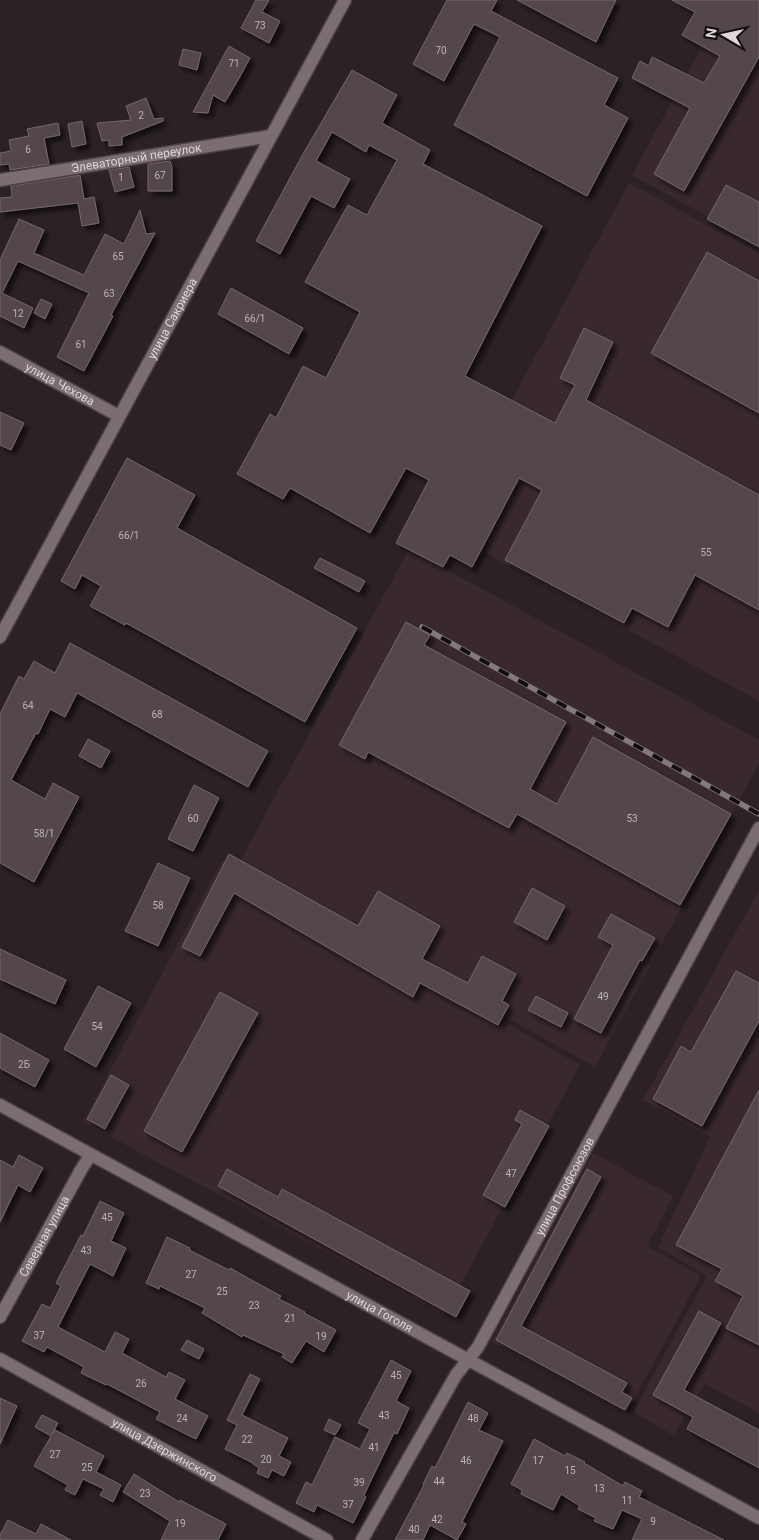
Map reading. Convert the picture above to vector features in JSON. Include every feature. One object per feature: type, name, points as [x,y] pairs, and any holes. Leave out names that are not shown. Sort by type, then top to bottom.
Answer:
[{"type":"street","name":"улица Сакриера","points":[[0,637],[345,0]]},
{"type":"street","name":"Элеваторный переулок","points":[[0,180],[271,136]]},
{"type":"street","name":"улица Чехова","points":[[0,352],[119,416]]},
{"type":"street","name":"улица Профсоюзов","points":[[362,1540],[456,1375],[478,1346],[759,828]]},
{"type":"street","name":"улица Гоголя","points":[[0,1105],[90,1156],[759,1518]]},
{"type":"street","name":"Северная улица","points":[[0,1317],[90,1156]]},
{"type":"street","name":"улица Дзержинского","points":[[0,1360],[327,1540]]},
{"type":"shaded area","points":[[727,0],[759,0],[759,245],[632,175]]},
{"type":"shaded area","points":[[629,183],[759,253],[759,701],[442,529]]},
{"type":"shaded area","points":[[409,549],[759,740],[759,764],[595,1067],[237,867]]},
{"type":"shaded area","points":[[222,861],[580,1065],[444,1315],[83,1122]]},
{"type":"shaded area","points":[[759,890],[759,1413],[705,1384],[673,1435],[633,1412],[707,1276],[658,1247],[710,1137],[643,1100]]},
{"type":"shaded area","points":[[593,1153],[673,1196],[647,1246],[701,1276],[626,1414],[492,1342]]},
{"type":"building","points":[[256,0],[269,0],[262,12],[280,21],[269,43],[241,28]]},
{"type":"building","points":[[447,0],[497,0],[491,11],[618,78],[604,105],[628,118],[587,196],[454,125],[500,37],[474,24],[444,81],[413,64]]},
{"type":"building","points":[[517,0],[616,0],[596,42]]},
{"type":"building","points":[[672,0],[759,0],[759,57],[684,191],[654,174],[690,108],[632,78],[640,61],[649,66],[652,57],[704,83],[720,56],[682,35],[695,12]]},
{"type":"building","points":[[229,46],[250,58],[238,80],[225,102],[213,95],[208,113],[193,112]]},
{"type":"building","points":[[183,49],[201,53],[197,70],[179,65]]},
{"type":"building","points":[[352,70],[397,95],[382,123],[430,150],[423,164],[542,226],[465,376],[555,423],[575,385],[560,378],[584,328],[613,342],[586,400],[759,495],[759,610],[695,575],[668,627],[632,608],[624,623],[505,560],[542,490],[519,478],[472,567],[450,555],[443,567],[396,543],[429,480],[406,468],[370,533],[290,488],[283,499],[237,474],[270,414],[276,418],[303,366],[326,378],[360,312],[305,282],[348,205],[367,215],[397,160],[369,145],[366,152],[332,132],[316,161],[350,179],[334,208],[311,196],[280,254],[256,241],[303,154]]},
{"type":"building","points":[[146,98],[154,119],[163,118],[163,121],[122,137],[122,145],[109,146],[109,140],[102,141],[97,123],[131,120],[126,106]]},
{"type":"building","points":[[82,121],[86,144],[72,147],[68,124]]},
{"type":"building","points":[[58,123],[60,135],[44,138],[49,164],[10,170],[9,164],[0,165],[0,153],[11,151],[9,140],[29,136],[27,129]]},
{"type":"building","points":[[170,161],[172,167],[172,191],[148,191],[148,164]]},
{"type":"building","points":[[129,167],[134,187],[115,192],[109,170]]},
{"type":"building","points":[[80,175],[84,199],[94,197],[99,223],[82,226],[78,203],[0,212],[0,198],[12,197],[11,186]]},
{"type":"building","points":[[726,185],[759,202],[759,247],[707,219]]},
{"type":"building","points":[[140,210],[146,234],[155,233],[111,315],[113,316],[84,371],[57,357],[89,293],[18,261],[2,293],[33,308],[24,328],[0,316],[0,260],[19,219],[44,230],[34,253],[84,275],[105,234],[124,244]]},
{"type":"building","points":[[707,252],[759,281],[759,413],[651,353]]},
{"type":"building","points":[[231,288],[303,328],[289,354],[218,314]]},
{"type":"building","points":[[41,299],[52,304],[45,319],[34,313]]},
{"type":"building","points":[[0,412],[24,423],[11,450],[0,445]]},
{"type":"building","points":[[127,458],[195,495],[177,528],[357,628],[305,722],[126,623],[125,625],[90,606],[101,586],[82,575],[75,589],[61,581]]},
{"type":"building","points":[[320,558],[365,581],[359,592],[314,568]]},
{"type":"building","points":[[406,622],[430,635],[424,645],[566,722],[530,789],[557,804],[593,737],[731,814],[680,905],[517,814],[509,828],[368,752],[365,759],[339,745]]},
{"type":"building","points":[[70,643],[268,751],[248,787],[77,693],[65,717],[50,709],[38,734],[36,733],[11,780],[45,799],[53,783],[79,797],[34,882],[0,863],[0,714],[19,676],[24,679],[34,661],[55,673]]},
{"type":"building","points":[[88,739],[110,751],[101,768],[79,756]]},
{"type":"building","points":[[194,785],[219,798],[193,851],[168,839]]},
{"type":"building","points":[[229,854],[358,926],[378,891],[440,926],[422,959],[468,983],[482,956],[516,974],[502,1001],[509,1005],[498,1025],[420,983],[413,997],[234,893],[200,956],[182,947]]},
{"type":"building","points":[[158,863],[190,878],[158,946],[125,931]]},
{"type":"building","points":[[532,888],[565,906],[547,940],[514,922]]},
{"type":"building","points":[[611,914],[655,938],[642,961],[640,960],[601,1033],[574,1019],[613,945],[598,937]]},
{"type":"building","points":[[0,949],[66,980],[55,1004],[0,979]]},
{"type":"building","points":[[736,971],[759,983],[759,1021],[702,1126],[653,1099],[681,1046],[691,1052]]},
{"type":"building","points":[[98,986],[131,1003],[96,1067],[64,1049]]},
{"type":"building","points":[[220,992],[258,1013],[182,1152],[144,1131]]},
{"type":"building","points":[[536,996],[568,1013],[561,1027],[528,1010]]},
{"type":"building","points":[[0,1033],[49,1060],[35,1087],[0,1068]]},
{"type":"building","points":[[111,1075],[129,1085],[105,1129],[87,1119]]},
{"type":"building","points":[[759,1090],[759,1345],[726,1328],[743,1296],[715,1281],[722,1269],[676,1245]]},
{"type":"building","points":[[520,1110],[549,1126],[505,1207],[483,1195],[522,1124],[515,1120]]},
{"type":"building","points":[[19,1155],[43,1168],[30,1192],[18,1185],[0,1222],[0,1160],[13,1167]]},
{"type":"building","points":[[227,1169],[278,1197],[282,1189],[470,1291],[456,1317],[218,1186]]},
{"type":"building","points":[[587,1169],[601,1177],[521,1326],[627,1383],[622,1392],[632,1398],[625,1410],[496,1340]]},
{"type":"building","points":[[100,1201],[124,1213],[111,1241],[126,1248],[113,1276],[90,1264],[58,1327],[105,1352],[115,1332],[129,1339],[122,1353],[166,1377],[169,1372],[185,1380],[175,1399],[208,1416],[196,1439],[156,1419],[160,1412],[107,1384],[81,1373],[84,1367],[47,1347],[44,1352],[22,1341],[42,1304],[50,1308],[61,1286],[56,1283],[81,1235],[83,1236]]},
{"type":"building","points":[[167,1237],[281,1296],[279,1299],[336,1330],[324,1352],[306,1341],[292,1363],[282,1357],[284,1354],[243,1335],[242,1337],[202,1313],[205,1308],[160,1286],[159,1289],[146,1283]]},
{"type":"building","points":[[699,1311],[721,1323],[684,1390],[759,1430],[759,1468],[687,1429],[693,1417],[653,1395]]},
{"type":"building","points":[[187,1340],[204,1349],[199,1359],[181,1350]]},
{"type":"building","points":[[391,1360],[411,1371],[396,1401],[409,1408],[397,1434],[394,1433],[375,1472],[364,1495],[366,1497],[353,1523],[317,1505],[314,1512],[296,1503],[306,1482],[312,1485],[335,1437],[360,1449],[370,1429],[358,1423]]},
{"type":"building","points":[[250,1374],[260,1379],[242,1415],[288,1438],[279,1456],[291,1462],[284,1476],[272,1470],[268,1478],[257,1473],[259,1468],[253,1463],[225,1449],[237,1425],[227,1420]]},
{"type":"building","points":[[0,1398],[17,1406],[0,1444]]},
{"type":"building","points":[[468,1402],[488,1413],[479,1430],[503,1441],[462,1522],[466,1524],[457,1540],[430,1525],[423,1540],[395,1540],[432,1466],[435,1468]]},
{"type":"building","points":[[42,1415],[58,1423],[52,1434],[55,1430],[104,1456],[96,1472],[121,1485],[113,1502],[100,1495],[104,1489],[83,1479],[75,1495],[65,1490],[68,1485],[34,1466],[51,1436],[35,1427]]},
{"type":"building","points":[[329,1419],[341,1425],[335,1435],[324,1430]]},
{"type":"building","points":[[534,1439],[565,1456],[567,1453],[585,1462],[623,1486],[625,1482],[642,1491],[639,1497],[724,1540],[632,1540],[642,1519],[622,1510],[613,1529],[594,1521],[596,1518],[578,1509],[580,1506],[561,1494],[553,1510],[521,1494],[522,1490],[511,1484]]},
{"type":"building","points":[[134,1474],[179,1502],[180,1500],[226,1524],[218,1540],[161,1540],[170,1521],[123,1492]]},
{"type":"building","points":[[8,1520],[36,1534],[41,1524],[71,1540],[0,1540],[0,1535]]},
{"type":"railway","points":[[422,627],[759,814]]}]
